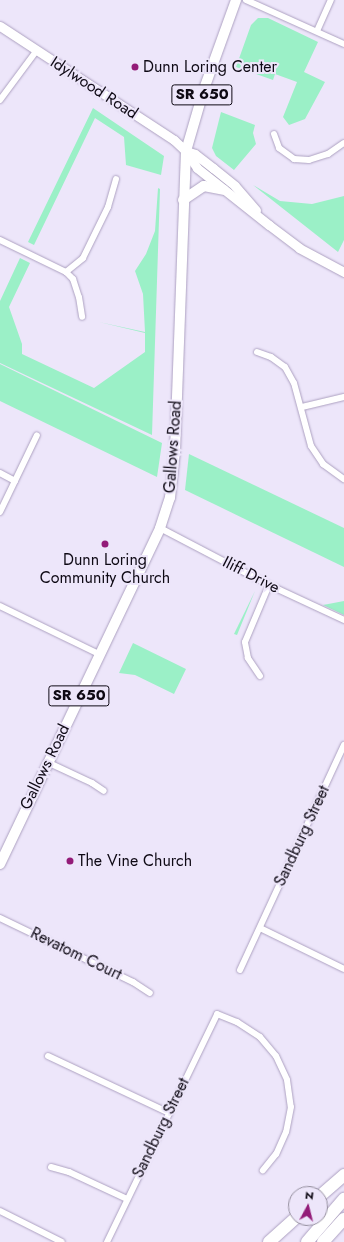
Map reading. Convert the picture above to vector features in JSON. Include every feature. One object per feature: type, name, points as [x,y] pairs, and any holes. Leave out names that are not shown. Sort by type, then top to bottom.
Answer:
[{"type":"highway","points":[[328,1189],[344,1175]]},
{"type":"highway","points":[[308,1242],[344,1199]]},
{"type":"highway","points":[[323,1242],[344,1219]]},
{"type":"highway","points":[[269,1242],[288,1225]]},
{"type":"main road","name":"Gallows Road","points":[[0,864],[47,762],[160,528],[173,484],[186,151],[204,89],[236,0]]},
{"type":"main road","name":"Idylwood Road","points":[[0,26],[174,140],[186,151],[197,168],[269,225],[299,248],[344,272]]},
{"type":"main road","name":"Idylwood Road","points":[[186,151],[195,154],[235,186],[269,225]]},
{"type":"main road","points":[[183,200],[204,186],[224,190]]},
{"type":"street","points":[[246,0],[344,44]]},
{"type":"street","points":[[317,31],[331,0]]},
{"type":"street","points":[[0,100],[37,50]]},
{"type":"street","points":[[274,134],[279,148],[294,158],[309,160],[328,154],[344,143]]},
{"type":"street","points":[[66,272],[83,258],[108,207],[116,179]]},
{"type":"street","points":[[0,240],[66,272],[73,279],[79,297],[82,317]]},
{"type":"street","points":[[257,352],[271,357],[285,367],[302,407],[305,431],[311,446],[323,464],[344,479]]},
{"type":"street","points":[[302,407],[344,397]]},
{"type":"street","points":[[0,512],[37,435]]},
{"type":"street","points":[[0,473],[15,481]]},
{"type":"street","name":"Iliff Drive","points":[[160,528],[269,585],[344,620]]},
{"type":"street","points":[[260,676],[248,658],[245,642],[269,585]]},
{"type":"street","points":[[0,606],[99,654]]},
{"type":"street","name":"Sandburg Street","points":[[240,970],[344,744]]},
{"type":"street","points":[[47,762],[92,783],[104,792]]},
{"type":"street","name":"Revatom Court","points":[[0,918],[133,982],[150,993]]},
{"type":"street","points":[[260,928],[344,969]]},
{"type":"street","name":"Sandburg Street","points":[[107,1242],[217,1014],[237,1022],[260,1037],[276,1056],[287,1080],[291,1107],[286,1132],[276,1154],[263,1170]]},
{"type":"street","points":[[48,1056],[169,1113]]},
{"type":"street","points":[[51,1167],[69,1172],[127,1199]]},
{"type":"street","points":[[1,1213],[62,1242]]},
{"type":"green space","points":[[258,18],[268,18],[318,42],[304,72],[325,82],[305,119],[289,125],[283,117],[297,82],[275,74],[273,80],[236,67],[251,25]]},
{"type":"green space","points":[[93,108],[164,156],[161,175],[126,165],[124,137],[95,118],[34,245],[28,242]]},
{"type":"green space","points":[[221,112],[255,125],[253,133],[256,144],[234,170],[216,156],[212,148]]},
{"type":"green space","points":[[253,185],[280,201],[312,204],[344,196],[344,240],[338,252]]},
{"type":"green space","points":[[158,188],[160,189],[152,435],[0,363],[0,301],[20,258],[30,263],[9,307],[22,344],[22,354],[94,388],[145,352],[145,333],[99,322],[145,332],[143,294],[135,271],[146,254],[155,231]]},
{"type":"green space","points":[[0,364],[162,443],[157,477],[0,401]]},
{"type":"green space","points":[[189,454],[344,528],[344,567],[185,490]]},
{"type":"green space","points":[[255,591],[237,635],[234,634]]},
{"type":"green space","points":[[344,601],[344,615],[323,605]]},
{"type":"green space","points":[[133,643],[186,669],[174,694],[135,675],[119,673]]},
{"type":"place","name":"Dunn Loring Center","points":[[135,67]]},
{"type":"place","name":"Dunn Loring Community Church","points":[[105,544]]},
{"type":"place","name":"The Vine Church","points":[[70,861]]}]
